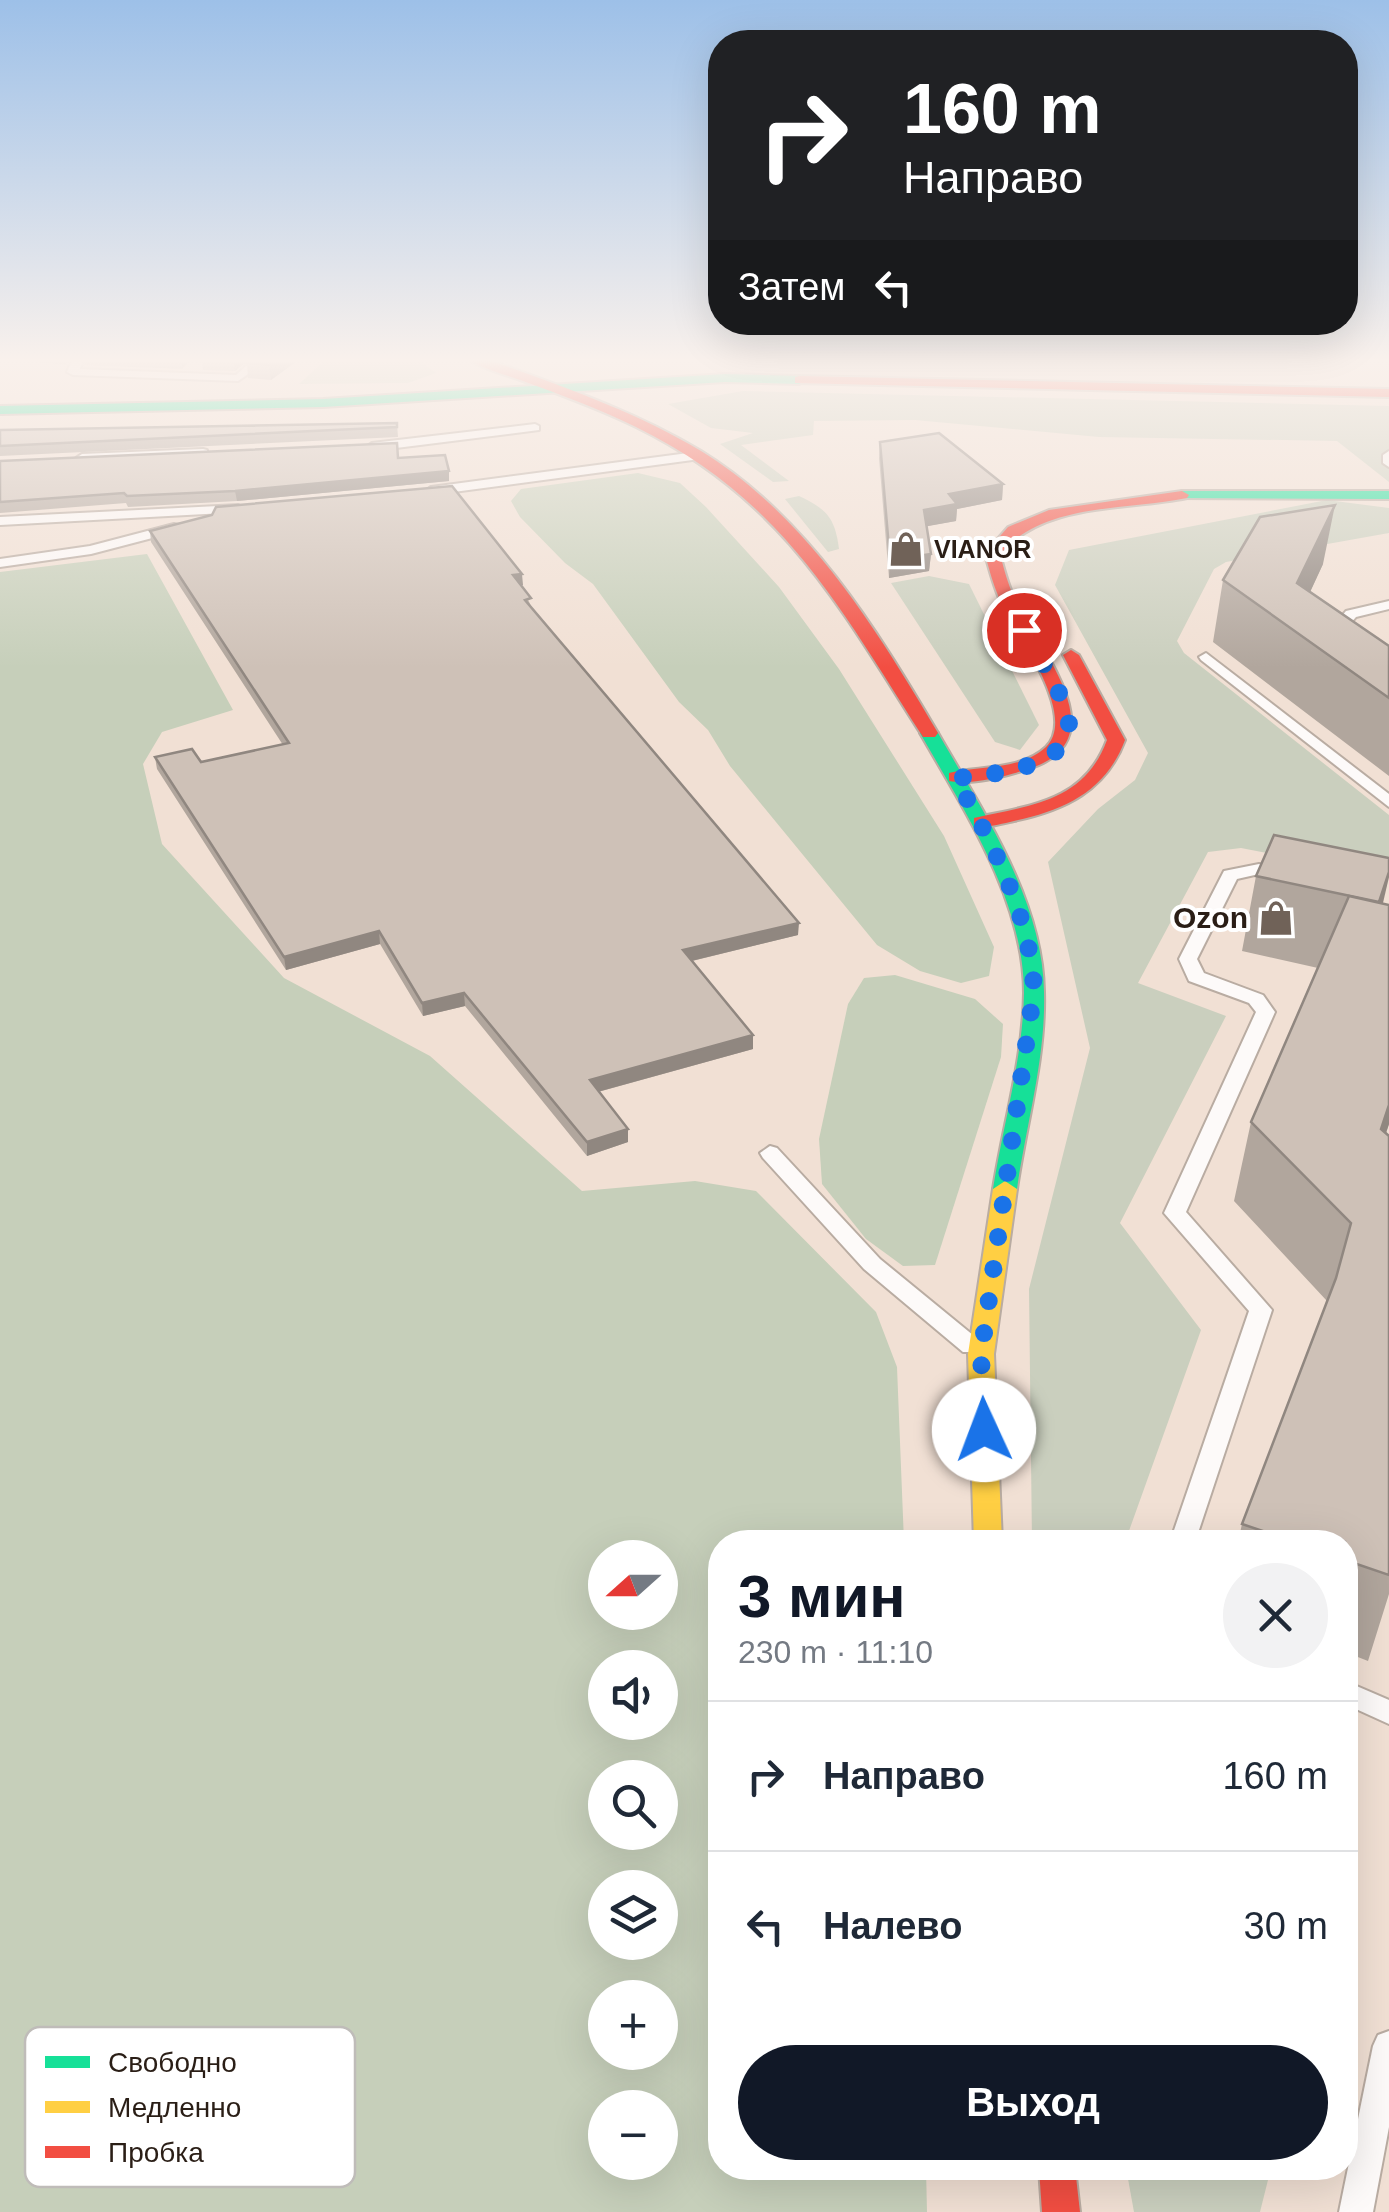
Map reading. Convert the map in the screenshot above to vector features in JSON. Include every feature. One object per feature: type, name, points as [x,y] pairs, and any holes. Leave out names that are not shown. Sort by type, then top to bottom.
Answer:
[{"type":"street","points":[[704,461],[739,484],[814,566],[862,626],[980,822],[1032,953],[1034,990],[981,1354],[988,1530]]},
{"type":"street","points":[[955,778],[1033,765],[1061,744],[1068,729],[1068,716],[1059,694],[997,580],[992,554],[995,544],[1030,520],[1062,510],[1262,490],[1389,496]]},
{"type":"street","points":[[1034,545],[1066,528],[1183,496]]},
{"type":"street","points":[[980,822],[1056,806],[1101,772],[1116,752],[1116,740],[1056,627]]},
{"type":"street","points":[[1058,2180],[1061,2212]]},
{"type":"lane","points":[[423,492],[656,461]]},
{"type":"lane","points":[[0,521],[254,508]]},
{"type":"lane","points":[[0,563],[91,550],[237,509]]},
{"type":"lane","points":[[1359,654],[1342,632],[1342,624],[1351,614],[1389,605]]},
{"type":"lane","points":[[1206,656],[1389,802]]},
{"type":"lane","points":[[1186,1530],[1261,1310],[1174,1214],[1266,1012],[1246,994],[1196,976],[1188,959],[1230,875],[1259,869],[1313,880]]},
{"type":"lane","points":[[770,1152],[872,1264],[981,1354]]},
{"type":"lane","points":[[1358,1698],[1389,1712]]},
{"type":"lane","points":[[1356,2212],[1389,2046]]},
{"type":"green space","points":[[744,461],[763,461],[789,481],[773,482]]},
{"type":"green space","points":[[1363,461],[1389,461],[1389,482]]},
{"type":"green space","points":[[638,473],[680,483],[706,507],[779,587],[839,669],[944,836],[994,947],[989,976],[961,983],[920,971],[877,945],[730,766],[708,730],[679,702],[593,584],[565,563],[520,517],[511,501],[521,489]]},
{"type":"green space","points":[[799,496],[828,516],[839,549],[828,552],[785,499]]},
{"type":"green space","points":[[1327,500],[1389,508],[1389,533],[1226,562],[1214,569],[1177,641],[1184,653],[1389,815],[1389,877],[1241,848],[1208,852],[1138,983],[1226,1016],[1120,1223],[1201,1330],[1129,1530],[1032,1530],[1029,1289],[1090,1048],[1048,862],[1098,809],[1135,780],[1148,753],[1055,585],[1069,550]]},
{"type":"green space","points":[[147,554],[233,710],[162,732],[143,764],[162,844],[284,978],[430,1056],[582,1191],[695,1181],[756,1191],[876,1312],[897,1367],[904,1530],[708,1530],[708,2180],[926,2180],[927,2212],[0,2212],[0,572]]},
{"type":"green space","points":[[929,576],[969,584],[1039,725],[1020,750],[995,742],[891,583]]},
{"type":"green space","points":[[895,975],[975,999],[1003,1024],[1001,1057],[935,1265],[903,1266],[866,1239],[822,1184],[819,1139],[848,1004],[864,978]]},
{"type":"green space","points":[[1128,2180],[1268,2180],[1260,2212],[1134,2212]]},
{"type":"building","points":[[0,461],[447,461],[449,471],[235,491],[127,496],[124,493],[0,502]]},
{"type":"building","points":[[882,461],[974,461],[1003,484],[949,494],[957,504],[924,510],[931,554],[890,560]]},
{"type":"building","points":[[452,486],[522,574],[513,575],[531,598],[525,600],[799,923],[683,950],[753,1035],[590,1080],[628,1129],[587,1142],[464,993],[422,1003],[379,931],[284,957],[155,757],[192,749],[201,762],[289,743],[150,531],[212,515],[216,507]]},
{"type":"building","points":[[1335,505],[1297,583],[1389,646],[1389,698],[1223,580],[1260,517]]},
{"type":"building","points":[[1274,835],[1389,858],[1389,872],[1379,902],[1256,876]]},
{"type":"building","points":[[1349,896],[1389,905],[1389,1105],[1381,1129],[1389,1136],[1389,1575],[1358,1564],[1358,1530],[1260,1530],[1242,1524],[1336,1278],[1351,1223],[1251,1122]]},
{"type":"traffic: fast","points":[[1182,495],[1389,495]]},
{"type":"traffic: fast","points":[[929,733],[996,859],[1024,929],[1032,963],[1034,993],[1029,1042],[1005,1189]]},
{"type":"traffic: slow","points":[[988,1530],[981,1354],[1005,1189]]},
{"type":"traffic: jam","points":[[707,461],[759,502],[815,561],[865,629],[929,733]]},
{"type":"traffic: jam","points":[[955,777],[1030,763],[1052,751],[1062,737],[1064,718],[1059,697],[1007,598],[992,554],[1013,530],[1054,513],[1182,495]]},
{"type":"traffic: jam","points":[[981,822],[1063,800],[1096,777],[1108,760],[1116,740],[1071,655]]},
{"type":"traffic: jam","points":[[1058,2180],[1061,2212]]},
{"type":"place","name":"VIANOR","points":[[906,549]]},
{"type":"place","name":"Ozon","points":[[1276,918]]},
{"type":"route","points":[[984,1430],[981,1354],[1032,1028],[1034,990],[1032,953],[980,822],[955,778],[1033,765],[1061,744],[1068,729],[1068,716],[1059,694],[1024,630]]}]
